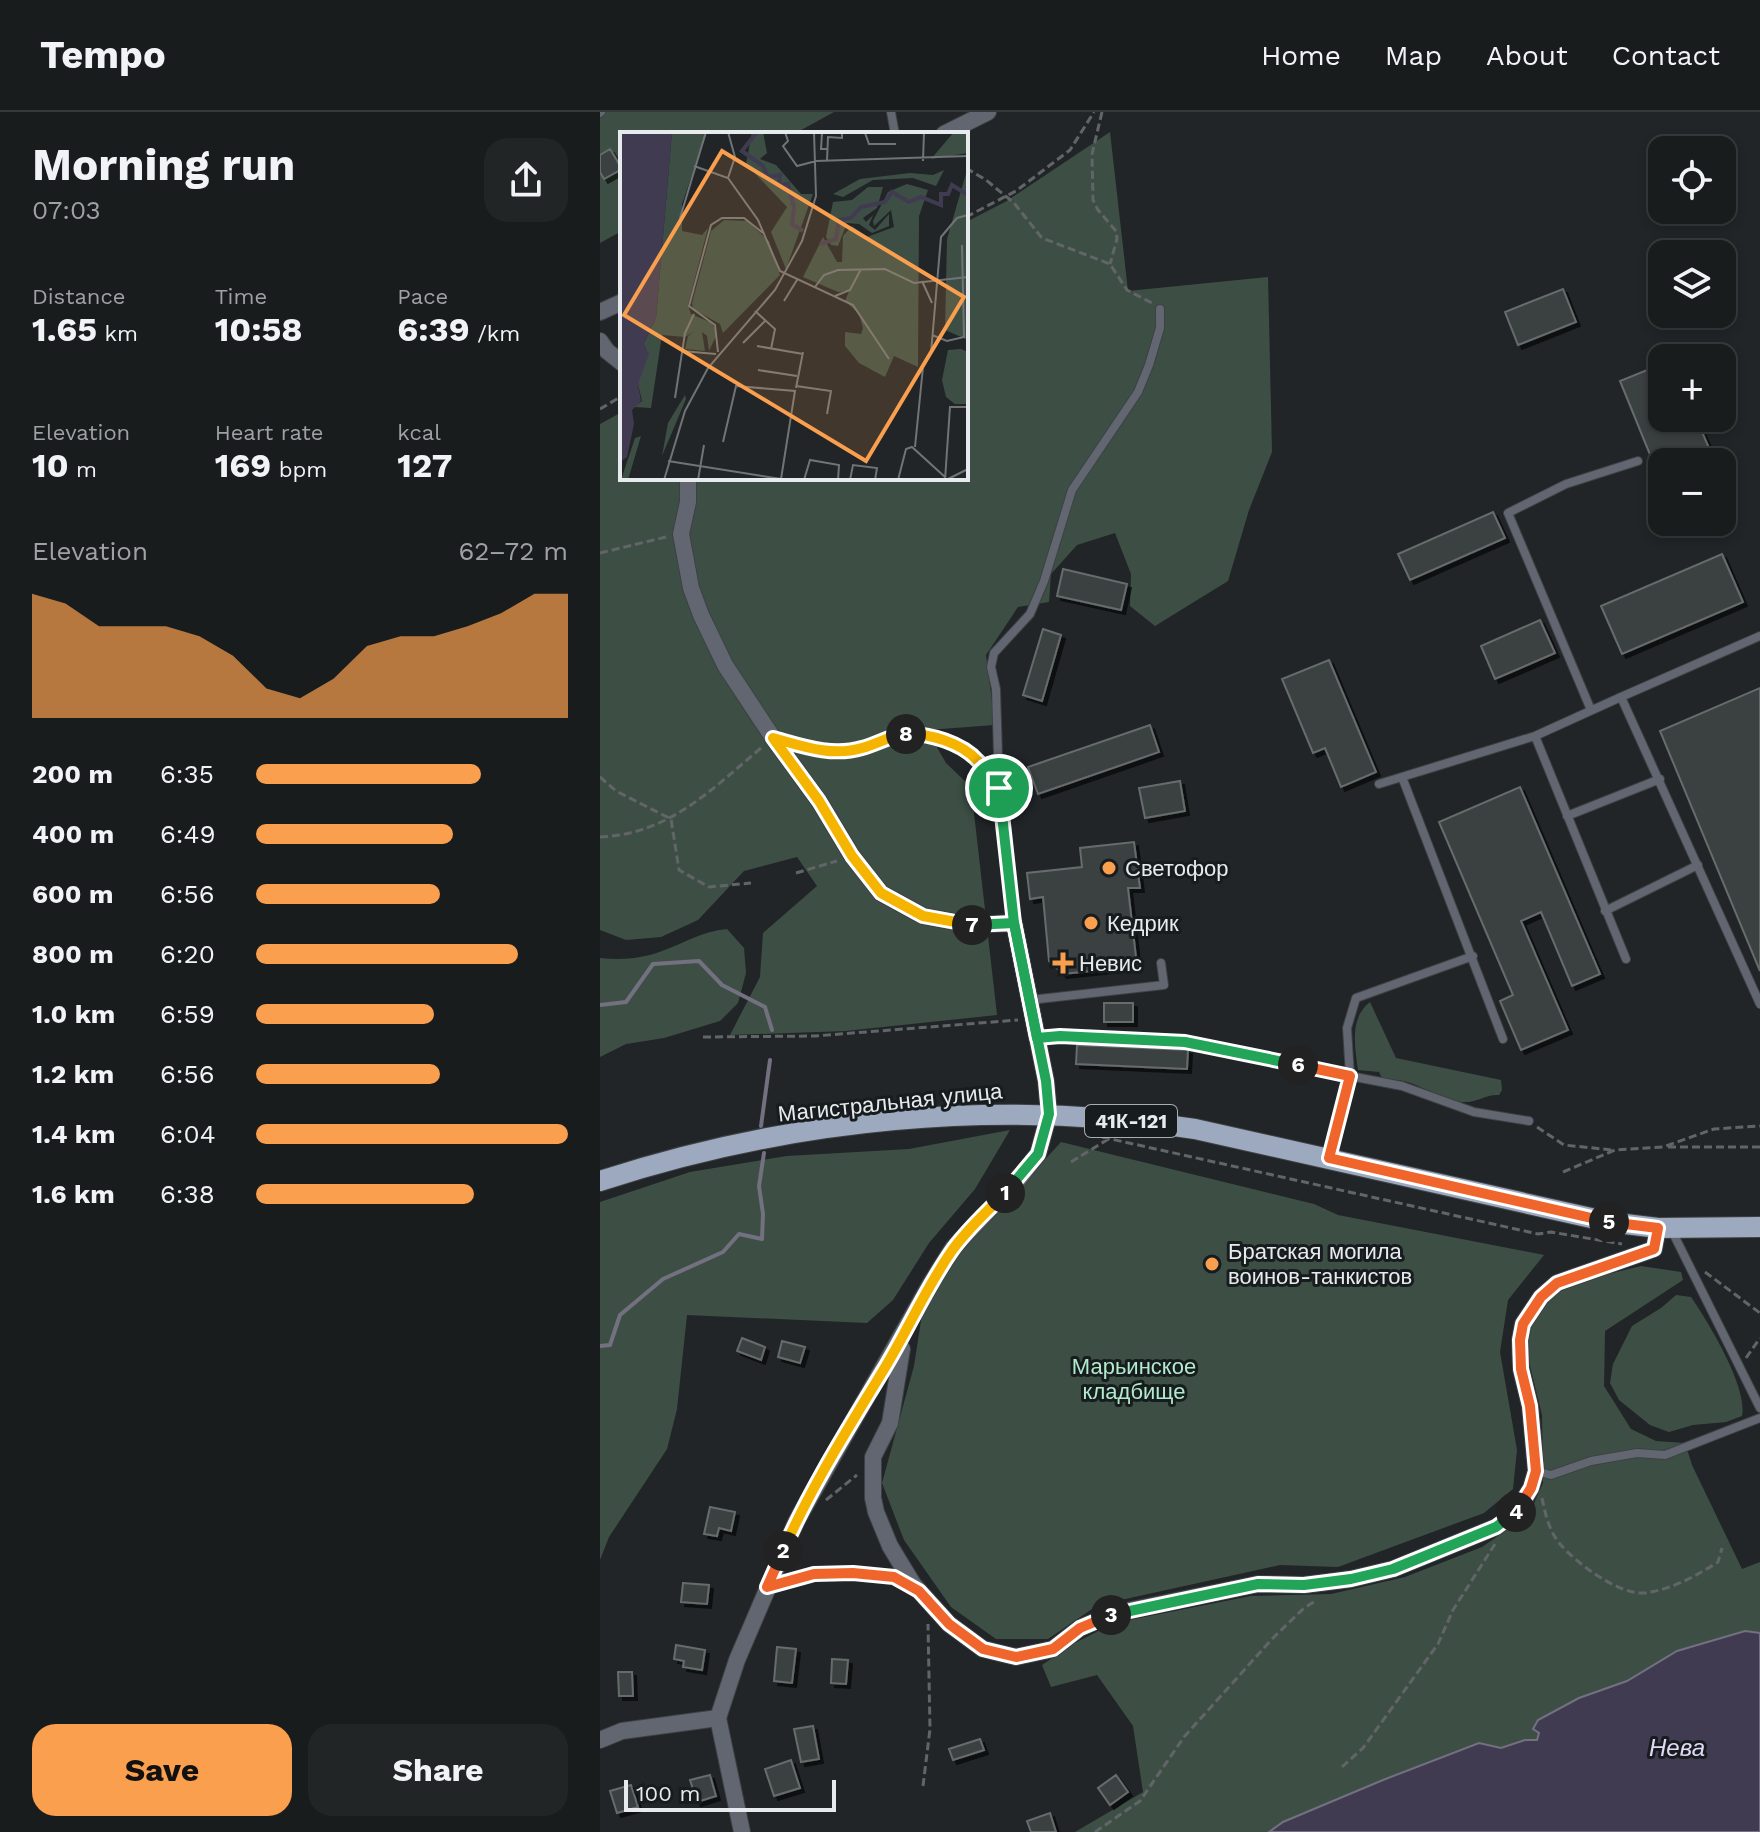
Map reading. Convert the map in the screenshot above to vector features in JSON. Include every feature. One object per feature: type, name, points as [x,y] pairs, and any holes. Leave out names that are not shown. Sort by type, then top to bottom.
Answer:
[{"type":"main road","name":"Магистральная улица","points":[[600,1181],[701,1152],[816,1131],[941,1117],[1049,1114],[1195,1129],[1567,1214],[1665,1228]]},
{"type":"main road","name":"41К-121","points":[[1665,1228],[1760,1227]]},
{"type":"street","points":[[948,132],[988,112]]},
{"type":"street","points":[[600,312],[620,303]]},
{"type":"street","points":[[600,341],[620,361]]},
{"type":"street","points":[[688,480],[688,502],[681,534],[691,588],[701,615],[725,665],[819,801],[852,856],[881,893],[923,916],[971,925],[1014,923],[1046,1081],[1049,1114],[1038,1154],[1019,1179],[953,1248],[817,1483],[767,1587],[737,1660],[718,1718],[742,1832]]},
{"type":"street","points":[[912,1319],[901,1353],[890,1423],[873,1457],[876,1512],[890,1546],[919,1591],[949,1624],[983,1649],[1016,1657],[1053,1649],[1080,1628],[1112,1614],[1258,1584],[1304,1585],[1351,1579],[1393,1569],[1511,1518],[1531,1488],[1536,1471],[1530,1406],[1521,1369],[1523,1324],[1541,1297],[1557,1283],[1654,1249],[1665,1228]]},
{"type":"street","points":[[600,1740],[622,1731],[718,1718]]},
{"type":"lane","points":[[891,112],[895,132]]},
{"type":"lane","points":[[1014,923],[999,788],[996,689],[991,667],[994,653],[1030,614],[1044,581],[1072,490],[1138,392],[1160,328],[1160,309]]},
{"type":"lane","points":[[1591,710],[1508,513],[1566,484],[1638,461]]},
{"type":"lane","points":[[1379,784],[1535,736],[1760,636]]},
{"type":"lane","points":[[1621,697],[1760,1004]]},
{"type":"lane","points":[[773,738],[813,750],[838,751],[859,749],[900,734],[921,734],[944,741],[976,758],[999,788]]},
{"type":"lane","points":[[1535,736],[1626,959]]},
{"type":"lane","points":[[1402,777],[1503,1039]]},
{"type":"lane","points":[[1567,816],[1660,779]]},
{"type":"lane","points":[[1605,911],[1698,865]]},
{"type":"lane","points":[[1329,1158],[1350,1076],[1347,1028],[1356,998],[1473,956]]},
{"type":"lane","points":[[1030,1000],[1164,985],[1161,963]]},
{"type":"lane","points":[[1037,1038],[1060,1036],[1185,1042]]},
{"type":"lane","points":[[1350,1076],[1402,1086],[1474,1112],[1529,1121]]},
{"type":"lane","points":[[1665,1228],[1684,1256],[1760,1408]]},
{"type":"lane","points":[[1536,1471],[1551,1475],[1591,1461],[1637,1453],[1665,1455],[1760,1418]]},
{"type":"path","points":[[968,216],[1016,191],[1070,150],[1094,112]]},
{"type":"path","points":[[1102,112],[1092,154],[1093,200],[1116,231],[1117,239],[1110,264]]},
{"type":"path","points":[[968,169],[1006,196],[1042,238],[1110,264],[1127,290],[1160,309]]},
{"type":"path","points":[[600,409],[620,397]]},
{"type":"path","points":[[600,553],[681,534]]},
{"type":"path","points":[[600,837],[620,836],[671,819],[773,738]]},
{"type":"path","points":[[600,777],[616,791],[671,819]]},
{"type":"path","points":[[671,819],[679,870],[709,887],[751,883]]},
{"type":"path","points":[[796,873],[852,856]]},
{"type":"path","points":[[703,1037],[815,1036],[1034,1019]]},
{"type":"path","points":[[1185,1042],[1350,1076]]},
{"type":"path","points":[[1529,1121],[1564,1145],[1615,1150],[1760,1147]]},
{"type":"path","points":[[1663,1147],[1714,1129],[1760,1126]]},
{"type":"path","points":[[1071,1162],[1110,1138],[1538,1234],[1551,1232],[1624,1244]]},
{"type":"path","points":[[1563,1172],[1615,1150]]},
{"type":"path","points":[[1684,1256],[1760,1313]]},
{"type":"path","points":[[1739,1366],[1760,1338]]},
{"type":"path","points":[[820,1505],[856,1476],[873,1457]]},
{"type":"path","points":[[1536,1471],[1545,1515],[1559,1543],[1613,1585],[1641,1593],[1672,1586],[1718,1562],[1722,1548]]},
{"type":"path","points":[[1342,1767],[1363,1748],[1438,1644],[1453,1610],[1495,1543]]},
{"type":"path","points":[[767,1587],[814,1574],[853,1573],[894,1577]]},
{"type":"path","points":[[919,1591],[928,1616],[930,1729],[923,1786]]},
{"type":"path","points":[[1095,1832],[1140,1801],[1184,1737],[1272,1639],[1304,1608],[1327,1594]]},
{"type":"green space","points":[[600,112],[834,112],[798,132],[620,132],[620,232],[600,243]]},
{"type":"green space","points":[[1110,132],[1128,291],[1268,277],[1272,452],[1249,510],[1228,581],[1155,626],[1130,606],[1131,574],[1115,533],[1077,545],[1051,574],[1049,602],[1018,607],[986,655],[995,725],[927,730],[946,763],[971,787],[997,1015],[845,1031],[730,1035],[760,977],[763,933],[817,886],[797,857],[744,871],[698,920],[661,937],[626,940],[600,930],[600,424],[620,413],[620,480],[968,480],[968,221],[1005,202]]},
{"type":"green space","points":[[727,929],[744,948],[746,973],[738,1003],[720,1021],[664,1038],[626,1044],[600,1057],[600,958],[647,956]]},
{"type":"green space","points":[[1370,1002],[1396,1058],[1501,1080],[1499,1095],[1468,1102],[1457,1101],[1417,1085],[1383,1080],[1379,1072],[1358,1070],[1356,1024]]},
{"type":"green space","points":[[1010,1130],[975,1189],[929,1243],[893,1300],[867,1323],[687,1315],[677,1409],[667,1449],[609,1537],[600,1560],[600,1202],[690,1172],[787,1156],[909,1149]]},
{"type":"green space","name":"Марьинское кладбище","points":[[1061,1142],[1314,1204],[1338,1215],[1544,1255],[1508,1300],[1500,1352],[1517,1450],[1513,1489],[1484,1513],[1338,1567],[1280,1565],[1098,1605],[1048,1639],[996,1639],[951,1607],[904,1540],[882,1483],[914,1366],[923,1308],[957,1256]]},
{"type":"green space","points":[[1641,1266],[1681,1272],[1683,1280],[1605,1331],[1604,1386],[1631,1429],[1656,1441],[1685,1443],[1692,1465],[1742,1569],[1760,1562],[1760,1633],[1745,1631],[1677,1651],[1627,1681],[1579,1698],[1539,1733],[1537,1740],[1525,1740],[1501,1748],[1479,1744],[1383,1780],[1283,1822],[1269,1832],[1075,1832],[1143,1792],[1133,1726],[1097,1675],[1051,1687],[1042,1665],[1073,1644],[1114,1623],[1251,1596],[1331,1594],[1405,1577],[1482,1547],[1533,1506],[1543,1483],[1542,1415],[1526,1349],[1532,1311],[1568,1284]]},
{"type":"green space","points":[[1676,1295],[1691,1297],[1716,1338],[1739,1389],[1742,1416],[1726,1422],[1693,1425],[1669,1432],[1650,1425],[1619,1400],[1610,1383],[1613,1364],[1632,1326]]},
{"type":"water","name":"Нева","points":[[1745,1631],[1760,1633],[1760,1832],[1269,1832],[1283,1822],[1479,1743],[1501,1748],[1525,1740],[1537,1740],[1539,1733],[1533,1729],[1538,1720],[1579,1698],[1627,1681],[1677,1651]]},
{"type":"building","points":[[610,149],[620,170],[604,179],[600,172],[600,155]]},
{"type":"building","points":[[1563,289],[1576,322],[1518,345],[1505,312]]},
{"type":"building","points":[[1648,370],[1648,432],[1702,432],[1709,448],[1648,450],[1620,381]]},
{"type":"building","points":[[1493,512],[1505,538],[1410,580],[1398,554]]},
{"type":"building","points":[[1722,554],[1743,602],[1622,654],[1601,606]]},
{"type":"building","points":[[1063,569],[1127,584],[1121,610],[1057,596]]},
{"type":"building","points":[[1540,620],[1555,653],[1495,679],[1481,646]]},
{"type":"building","points":[[1043,629],[1061,635],[1042,701],[1023,695]]},
{"type":"building","points":[[1329,660],[1376,772],[1341,787],[1325,748],[1313,753],[1282,679]]},
{"type":"building","points":[[1760,688],[1760,971],[1660,731]]},
{"type":"building","points":[[1150,725],[1159,752],[1038,794],[1028,767]]},
{"type":"building","points":[[1180,781],[1185,811],[1145,818],[1139,788]]},
{"type":"building","points":[[1520,787],[1600,974],[1572,986],[1541,912],[1521,921],[1568,1030],[1521,1050],[1500,1001],[1513,995],[1439,822]]},
{"type":"building","points":[[1134,842],[1140,888],[1128,888],[1137,966],[1063,974],[1049,961],[1043,897],[1030,899],[1027,873],[1082,867],[1080,848]]},
{"type":"building","points":[[1104,1003],[1133,1003],[1133,1022],[1104,1022]]},
{"type":"building","points":[[1077,1045],[1188,1050],[1187,1069],[1076,1064]]},
{"type":"building","points":[[742,1338],[765,1347],[761,1360],[737,1351]]},
{"type":"building","points":[[782,1341],[805,1347],[800,1363],[778,1357]]},
{"type":"building","points":[[710,1507],[735,1512],[731,1531],[719,1528],[717,1536],[704,1534]]},
{"type":"building","points":[[683,1583],[709,1585],[707,1604],[681,1602]]},
{"type":"building","points":[[676,1645],[705,1650],[702,1670],[683,1667],[684,1661],[674,1659]]},
{"type":"building","points":[[777,1647],[796,1649],[792,1683],[774,1681]]},
{"type":"building","points":[[832,1659],[848,1660],[846,1684],[831,1683]]},
{"type":"building","points":[[618,1672],[632,1672],[633,1696],[619,1696]]},
{"type":"building","points":[[813,1726],[819,1759],[801,1762],[794,1729]]},
{"type":"building","points":[[980,1739],[984,1750],[953,1760],[949,1749]]},
{"type":"building","points":[[791,1760],[800,1788],[774,1796],[765,1769]]},
{"type":"building","points":[[710,1775],[716,1796],[697,1802],[690,1780]]},
{"type":"building","points":[[1116,1775],[1128,1792],[1110,1805],[1098,1788]]},
{"type":"building","points":[[631,1785],[638,1807],[617,1813],[610,1791]]},
{"type":"building","points":[[1050,1813],[1056,1832],[1031,1832],[1027,1821]]},
{"type":"waterway","points":[[600,1005],[626,1002],[653,964],[699,961],[722,985],[765,1007],[772,1030]]},
{"type":"waterway","points":[[761,1126],[770,1060]]},
{"type":"waterway","points":[[600,1346],[610,1345],[620,1315],[663,1279],[723,1252],[739,1234],[762,1239],[763,1214],[759,1186],[764,1153]]},
{"type":"place","name":"Светофор","points":[[1109,868]]},
{"type":"place","name":"Кедрик","points":[[1091,923]]},
{"type":"place","name":"Невис","points":[[1063,963]]},
{"type":"place","name":"Братская могила воинов-танкистов","points":[[1212,1264]]},
{"type":"route","points":[[999,788],[976,758],[944,741],[921,734],[900,734],[859,749],[838,751],[813,750],[773,738],[819,801],[852,856],[881,893],[923,916],[971,925],[1014,923],[1037,1038],[1060,1036],[1185,1042],[1350,1076],[1329,1158],[1567,1214],[1658,1228],[1654,1249],[1557,1283],[1541,1297],[1523,1324],[1521,1369],[1530,1406],[1536,1471],[1531,1488],[1511,1518],[1393,1569],[1351,1579],[1304,1585],[1258,1584],[1112,1614],[1080,1628],[1053,1649],[1016,1657],[983,1649],[949,1624],[919,1591],[894,1577],[853,1573],[814,1574],[767,1587],[796,1522],[845,1431],[882,1374],[931,1283],[953,1248],[1019,1179],[1038,1154],[1049,1114],[1046,1081],[1014,923],[999,788]]}]
